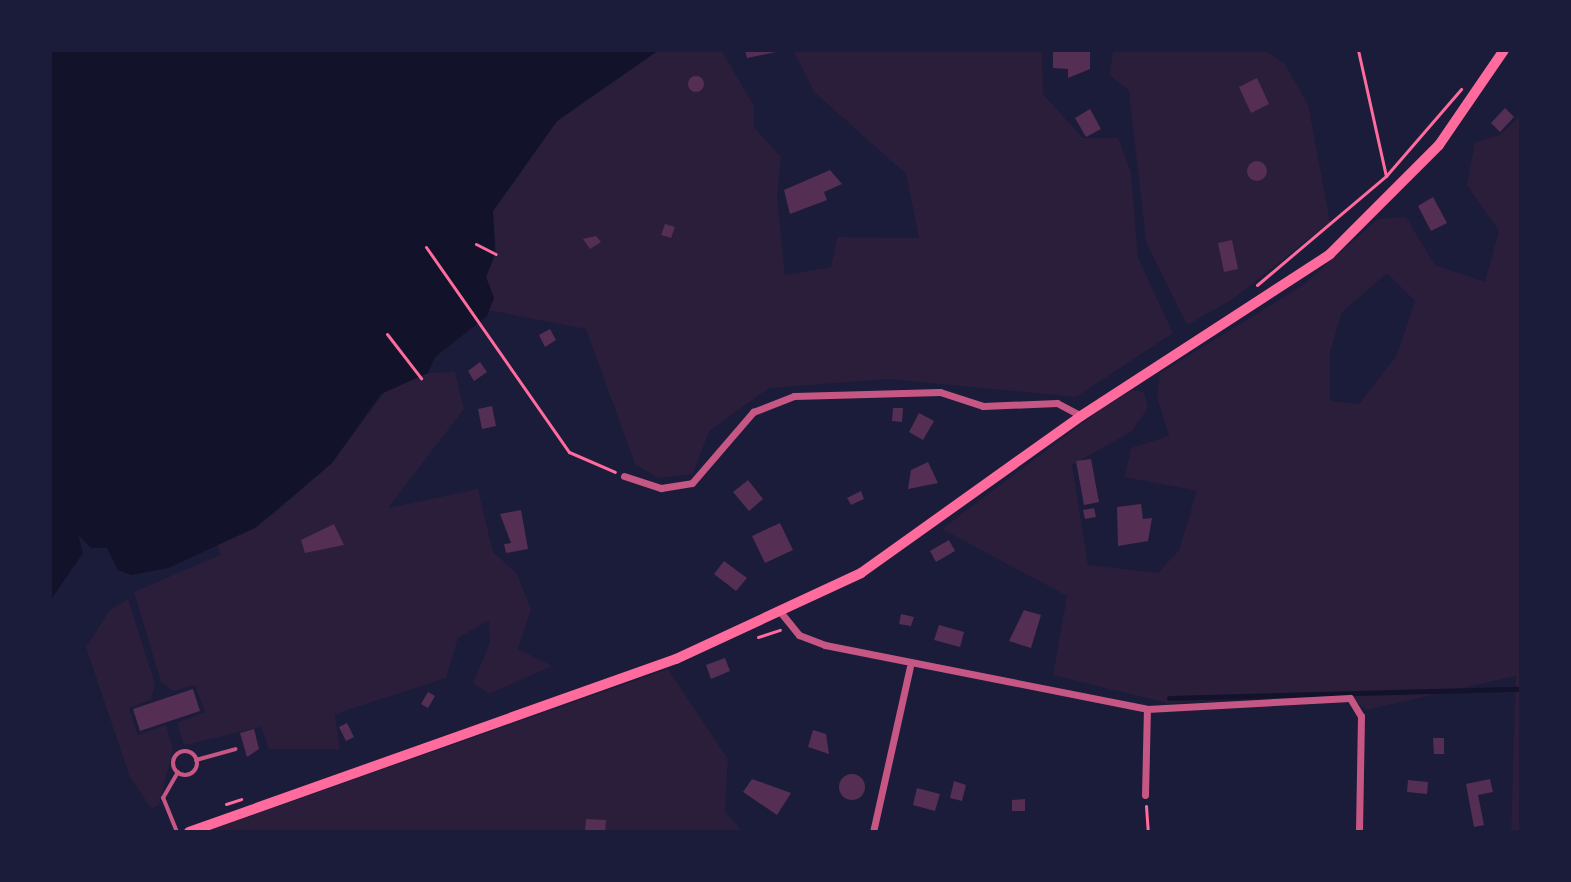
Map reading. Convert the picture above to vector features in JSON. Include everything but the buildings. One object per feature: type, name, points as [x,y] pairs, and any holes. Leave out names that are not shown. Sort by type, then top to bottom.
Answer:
[{"type":"main road","points":[[189,832],[608,684],[782,614],[901,549],[1081,416],[1330,254],[1439,145],[1504,50]]},
{"type":"street","points":[[624,476],[661,488],[692,483],[753,412],[794,396],[940,392],[983,406],[1057,403],[1081,416]]},
{"type":"street","points":[[782,614],[790,628],[910,667],[1147,709],[1350,698],[1361,716],[1359,832]]},
{"type":"street","points":[[873,832],[910,667]]},
{"type":"street","points":[[1145,795],[1147,709]]},
{"type":"lane","points":[[178,772],[190,773],[196,760],[236,749]]},
{"type":"lane","points":[[177,832],[163,798],[178,772],[177,754],[188,751],[196,760]]},
{"type":"path","points":[[1358,50],[1386,176]]},
{"type":"path","points":[[1246,293],[1386,176],[1470,80]]},
{"type":"path","points":[[476,244],[496,254]]},
{"type":"path","points":[[426,247],[569,452],[624,476]]},
{"type":"path","points":[[387,334],[421,378]]},
{"type":"path","points":[[758,637],[790,628]]},
{"type":"path","points":[[1145,795],[1148,832]]},
{"type":"path","points":[[220,806],[247,797]]},
{"type":"shaded area","points":[[50,50],[659,50],[557,121],[493,211],[495,255],[486,277],[494,298],[487,316],[435,357],[428,373],[381,394],[332,463],[255,528],[168,568],[131,575],[118,570],[107,548],[91,548],[78,535],[83,553],[50,601]]},
{"type":"shaded area","points":[[659,50],[721,50],[754,106],[754,127],[781,157],[777,196],[785,275],[831,267],[837,237],[919,238],[906,174],[814,92],[793,50],[1042,50],[1043,94],[1083,138],[1118,138],[1131,172],[1138,258],[1173,333],[1076,397],[889,379],[769,388],[709,431],[693,474],[658,478],[635,464],[586,329],[488,310],[486,277],[496,251],[493,211],[557,121]]},
{"type":"shaded area","points":[[1113,50],[1264,50],[1284,63],[1308,104],[1330,222],[1233,299],[1187,325],[1146,242],[1129,91],[1110,75]]},
{"type":"shaded area","points":[[1521,115],[1521,832],[1511,832],[1516,676],[1366,710],[1345,692],[1167,703],[1053,675],[1067,596],[942,529],[1100,410],[1132,390],[1144,392],[1148,408],[1131,432],[1072,465],[1088,565],[1158,573],[1179,550],[1197,491],[1125,477],[1131,448],[1169,436],[1157,397],[1160,373],[1302,286],[1378,219],[1406,217],[1435,265],[1485,282],[1499,231],[1467,185],[1475,142],[1500,135]],"holes":[[[1387,273],[1415,301],[1397,355],[1359,404],[1330,401],[1330,352],[1342,312]]]},
{"type":"shaded area","points":[[455,372],[464,409],[388,508],[478,489],[493,552],[517,574],[531,610],[518,649],[552,666],[489,694],[473,683],[490,643],[489,620],[458,638],[446,678],[335,714],[340,749],[269,749],[261,727],[184,745],[177,723],[205,712],[195,685],[173,691],[161,682],[134,592],[220,555],[217,542],[271,516],[332,463],[385,391],[428,373]]},
{"type":"shaded area","points":[[128,599],[155,684],[151,700],[129,708],[138,735],[166,725],[173,749],[159,805],[151,808],[129,775],[86,647],[110,610]]},
{"type":"shaded area","points":[[668,669],[728,759],[725,811],[743,832],[205,832]]},
{"type":"waterway","points":[[1169,698],[1521,689]]}]
